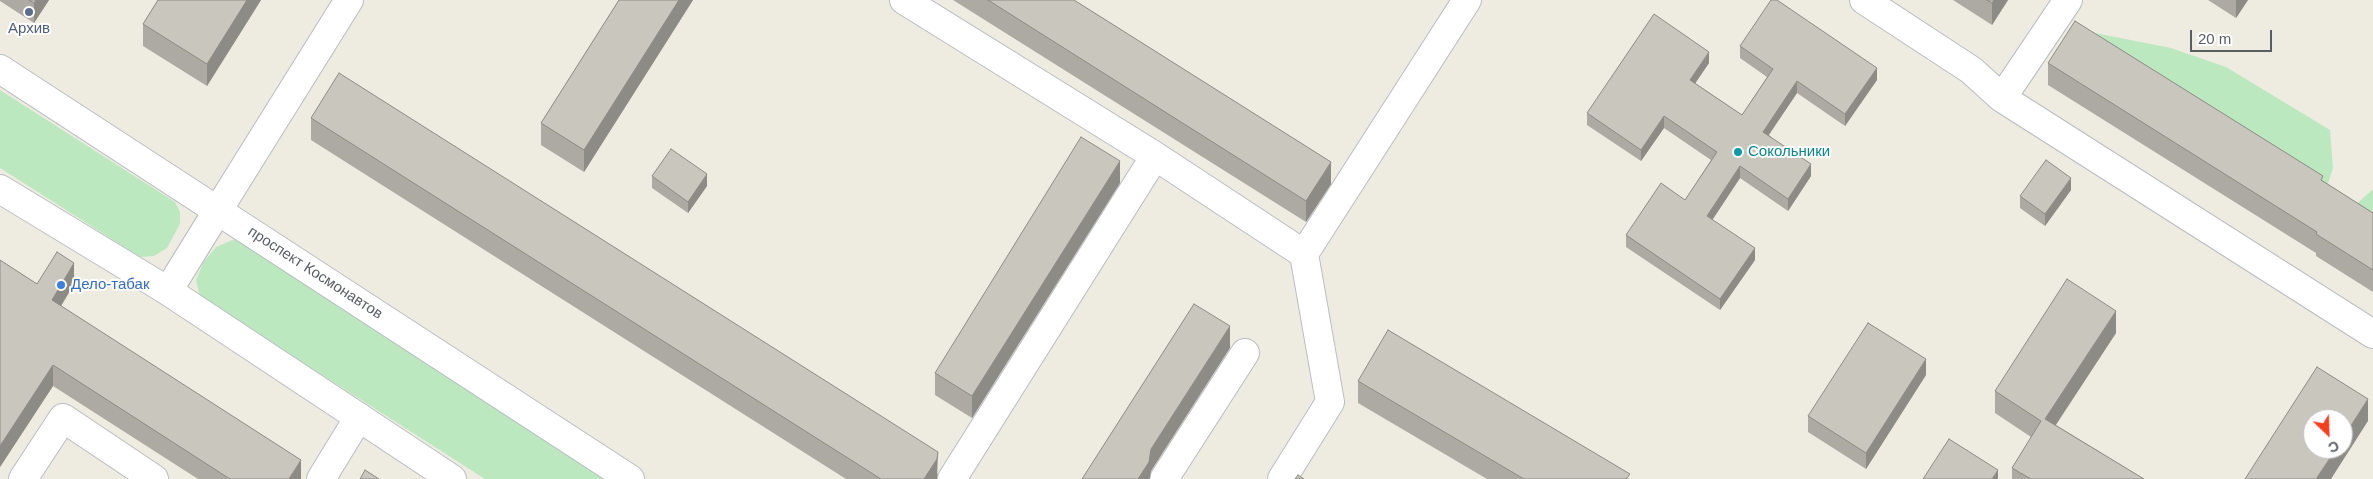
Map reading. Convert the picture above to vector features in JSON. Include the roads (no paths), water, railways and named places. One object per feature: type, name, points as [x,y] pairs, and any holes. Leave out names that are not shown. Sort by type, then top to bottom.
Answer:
[{"type":"street","points":[[168,291],[349,0]]},
{"type":"street","points":[[904,0],[1155,156],[1304,254]]},
{"type":"street","points":[[1282,479],[1330,402],[1304,254],[1467,0]]},
{"type":"street","points":[[1864,0],[1972,70],[2002,98],[2373,334]]},
{"type":"street","points":[[2002,98],[2068,0]]},
{"type":"street","name":"проспект Космонавтов","points":[[0,69],[630,479]]},
{"type":"street","points":[[952,479],[1155,156]]},
{"type":"street","points":[[0,188],[168,291],[452,479]]},
{"type":"street","points":[[1164,479],[1245,353]]},
{"type":"street","points":[[321,479],[359,417]]},
{"type":"street","points":[[23,479],[62,418],[154,479]]},
{"type":"place","name":"Архив","points":[[29,12]]},
{"type":"place","name":"Сокольники","points":[[1738,152]]},
{"type":"place","name":"Дело-табак","points":[[61,285]]}]
